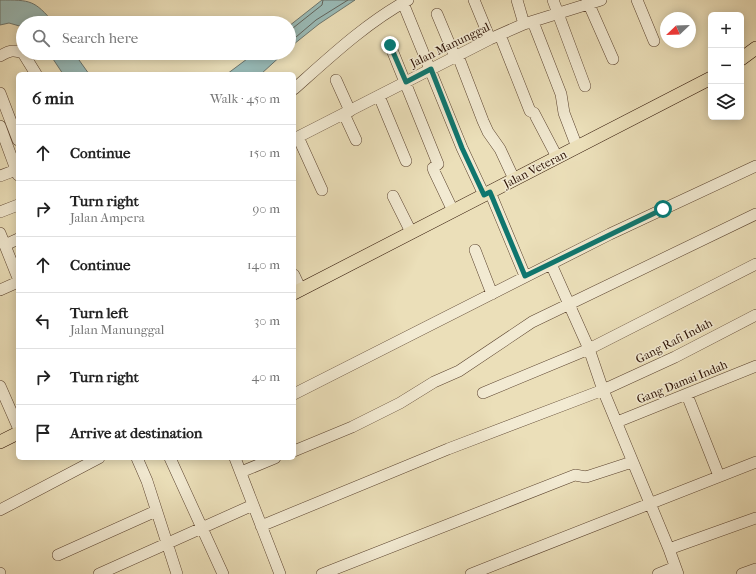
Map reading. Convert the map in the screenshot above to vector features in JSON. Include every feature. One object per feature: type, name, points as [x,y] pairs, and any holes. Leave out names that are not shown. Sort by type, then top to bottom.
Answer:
[{"type":"main road","points":[[744,57],[756,48]]},
{"type":"main road","name":"Jalan Veteran","points":[[297,291],[708,80]]},
{"type":"main road","points":[[0,442],[16,434]]},
{"type":"street","points":[[474,0],[495,37],[530,111],[534,113],[557,157]]},
{"type":"street","points":[[517,0],[561,94],[564,113],[577,147]]},
{"type":"street","points":[[553,0],[584,86]]},
{"type":"street","name":"Jalan Manunggal","points":[[296,138],[495,37],[588,2],[601,0]]},
{"type":"street","points":[[637,0],[654,41]]},
{"type":"street","points":[[296,87],[359,33],[406,1],[462,148],[487,194],[525,276]]},
{"type":"street","points":[[588,2],[613,59]]},
{"type":"street","points":[[437,14],[485,126],[500,149],[514,179]]},
{"type":"street","points":[[390,45],[438,164],[433,168],[452,211]]},
{"type":"street","points":[[0,56],[9,51],[16,50]]},
{"type":"street","points":[[27,60],[35,72]]},
{"type":"street","points":[[336,80],[356,140]]},
{"type":"street","points":[[0,93],[16,135]]},
{"type":"street","points":[[379,96],[406,161]]},
{"type":"street","points":[[1,134],[16,171]]},
{"type":"street","points":[[296,138],[322,190]]},
{"type":"street","points":[[296,393],[525,276],[655,212],[756,166]]},
{"type":"street","points":[[0,176],[16,173]]},
{"type":"street","points":[[393,196],[411,232]]},
{"type":"street","points":[[0,212],[16,206]]},
{"type":"street","points":[[296,450],[352,427],[400,403],[434,382],[459,371],[532,322],[756,214]]},
{"type":"street","points":[[0,233],[16,273]]},
{"type":"street","points":[[5,245],[16,240]]},
{"type":"street","points":[[475,250],[492,294]]},
{"type":"street","points":[[551,264],[589,349],[603,390],[677,571],[658,574]]},
{"type":"street","points":[[483,393],[589,349],[756,264]]},
{"type":"street","points":[[0,290],[16,283]]},
{"type":"street","name":"Gang Rafi Indah","points":[[261,526],[448,449],[603,390],[676,357],[756,316]]},
{"type":"street","name":"Gang Damai Indah","points":[[617,422],[756,366]]},
{"type":"street","points":[[0,386],[16,422]]},
{"type":"street","points":[[687,395],[719,476]]},
{"type":"street","points":[[0,510],[95,460]]},
{"type":"street","points":[[138,460],[147,481],[177,574]]},
{"type":"street","points":[[171,460],[223,574]]},
{"type":"street","points":[[236,460],[280,574]]},
{"type":"street","points":[[241,472],[270,460]]},
{"type":"street","points":[[322,574],[575,475],[586,477],[632,462]]},
{"type":"street","points":[[471,574],[650,505],[756,462]]},
{"type":"street","points":[[99,574],[167,545],[253,505]]},
{"type":"street","points":[[58,555],[156,511]]},
{"type":"street","points":[[669,549],[756,518]]},
{"type":"street","points":[[742,574],[756,569]]},
{"type":"water","points":[[0,0],[19,0],[31,3],[47,16],[16,16],[16,25],[9,23],[0,25]]},
{"type":"water","points":[[322,0],[355,0],[319,24],[296,42],[296,20]]},
{"type":"water","points":[[54,60],[79,60],[88,72],[62,72]]},
{"type":"water","points":[[246,60],[276,60],[263,72],[230,72]]},
{"type":"route","points":[[390,45],[406,82],[431,69],[462,148],[484,195],[490,192],[525,276],[663,209]]}]
